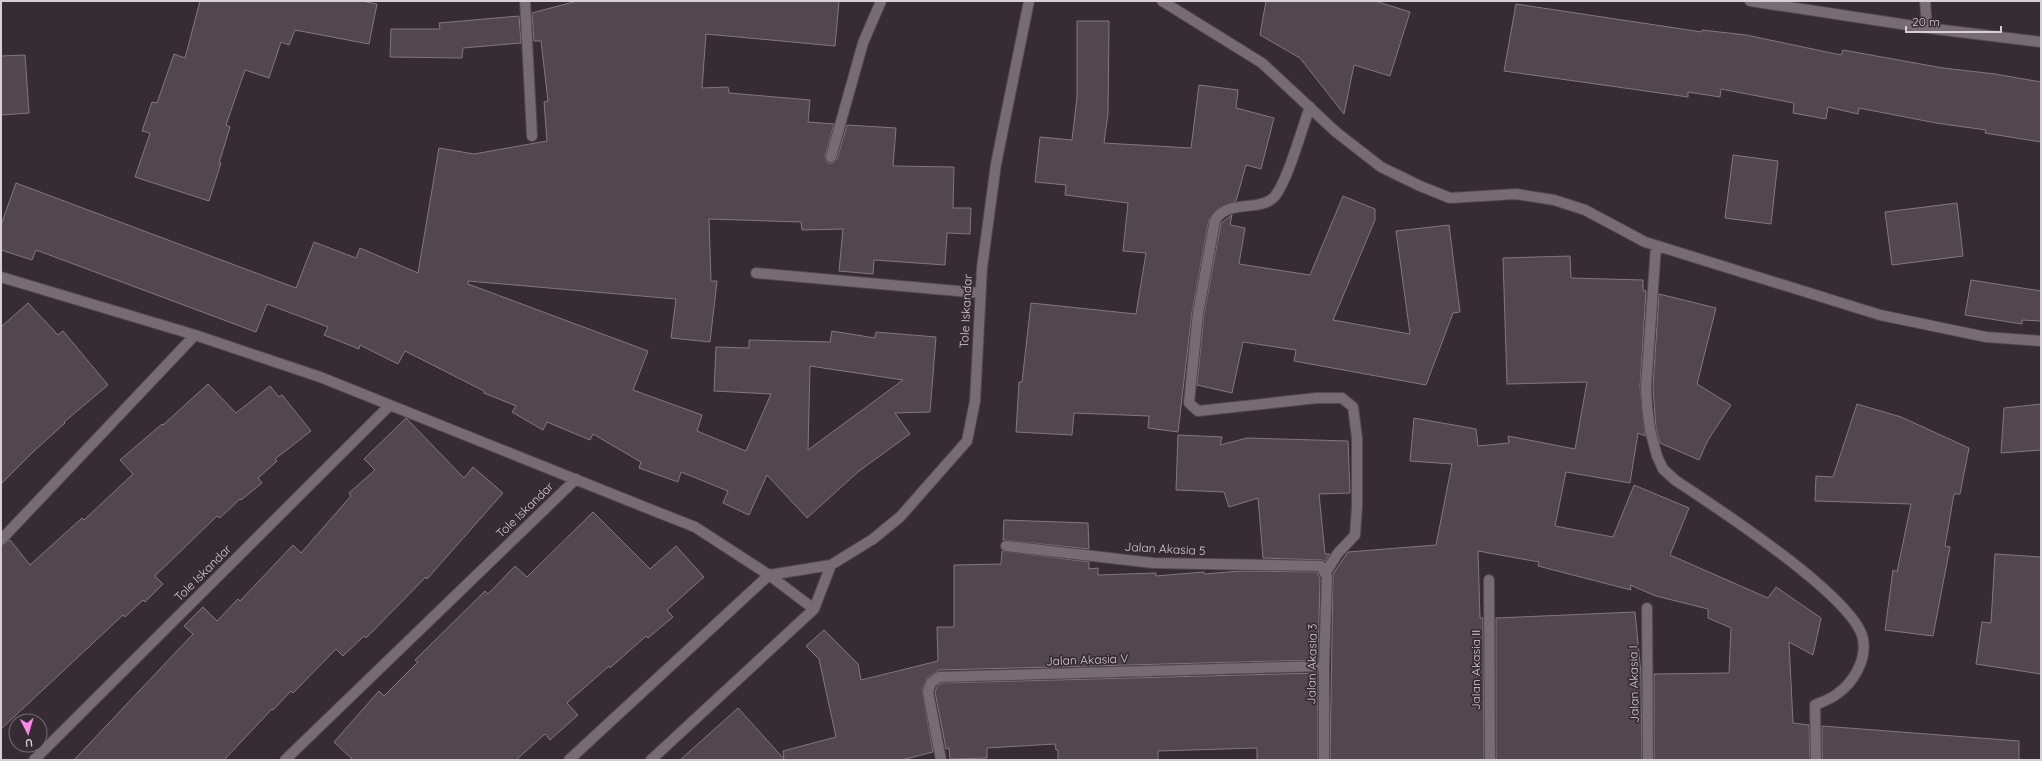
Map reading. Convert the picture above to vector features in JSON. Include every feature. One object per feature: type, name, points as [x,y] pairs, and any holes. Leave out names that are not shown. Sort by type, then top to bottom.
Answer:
[{"type":"street","points":[[525,1],[532,136]]},
{"type":"street","points":[[831,157],[862,43],[881,1]]},
{"type":"street","name":"Tole Iskandar","points":[[769,575],[831,565],[873,539],[900,517],[967,441],[975,401],[982,268],[996,164],[1029,1]]},
{"type":"street","points":[[1162,1],[1262,63],[1336,132],[1381,167],[1420,186],[1450,198],[1516,194],[1554,200],[1585,210],[1645,242],[1656,246],[1880,315],[1986,337],[2041,341]]},
{"type":"street","points":[[1750,1],[1927,28],[2041,42]]},
{"type":"street","points":[[1925,1],[1927,28]]},
{"type":"street","points":[[1310,107],[1284,179],[1275,196],[1265,202],[1226,209],[1219,214],[1215,220],[1198,313],[1189,403],[1198,411],[1317,398],[1342,398],[1354,407],[1357,438],[1357,507],[1355,535],[1324,570]]},
{"type":"street","points":[[1656,246],[1646,387],[1650,430],[1657,456],[1664,469],[1675,480],[1813,578],[1844,609],[1859,629],[1864,640],[1863,654],[1857,673],[1838,694],[1815,705],[1816,760]]},
{"type":"street","points":[[756,273],[980,293]]},
{"type":"street","points":[[1,277],[195,335],[320,377],[695,527],[769,575],[814,609]]},
{"type":"street","points":[[1,540],[195,335]]},
{"type":"street","name":"Tole Iskandar","points":[[34,760],[390,405]]},
{"type":"street","name":"Tole Iskandar","points":[[285,760],[576,479]]},
{"type":"street","name":"Jalan Akasia 5","points":[[1006,546],[1153,563],[1316,565],[1324,570]]},
{"type":"street","points":[[651,760],[814,609],[831,565]]},
{"type":"street","name":"Jalan Akasia 3","points":[[1324,570],[1324,760]]},
{"type":"street","points":[[569,760],[769,575]]},
{"type":"street","name":"Jalan Akasia II","points":[[1489,580],[1490,760]]},
{"type":"street","name":"Jalan Akasia I","points":[[1646,608],[1648,760]]},
{"type":"street","name":"Jalan Akasia V","points":[[941,760],[928,692],[931,683],[939,677],[1324,666]]},
{"type":"building","points":[[200,1],[361,1],[377,4],[369,44],[295,30],[289,45],[281,42],[269,78],[245,70],[226,125],[230,127],[209,201],[135,177],[150,133],[142,131],[152,102],[157,103],[174,54],[185,58]]},
{"type":"building","points":[[577,1],[839,1],[835,46],[706,34],[702,88],[728,87],[729,93],[810,100],[808,122],[834,124],[825,156],[826,161],[829,163],[833,163],[837,159],[847,125],[896,128],[893,166],[954,167],[953,208],[971,208],[970,234],[947,233],[945,265],[874,260],[873,274],[839,271],[843,229],[802,230],[801,222],[709,219],[711,281],[717,281],[710,342],[671,338],[676,299],[468,281],[468,284],[648,351],[633,390],[702,415],[697,431],[746,451],[771,394],[714,391],[716,347],[749,348],[749,340],[830,342],[832,331],[875,338],[876,332],[936,337],[930,412],[895,413],[910,434],[859,471],[807,518],[767,475],[749,515],[723,503],[728,491],[681,472],[678,482],[639,468],[641,462],[593,434],[590,440],[547,422],[543,430],[512,412],[516,406],[484,393],[484,391],[405,351],[398,364],[360,345],[359,349],[324,335],[328,327],[267,304],[256,332],[36,250],[32,260],[1,250],[1,225],[16,183],[296,288],[314,242],[356,258],[360,248],[418,273],[439,148],[474,154],[547,141],[544,102],[548,101],[541,41],[534,41],[532,13]],"holes":[[[810,366],[903,380],[808,450]]]},
{"type":"building","points":[[1266,1],[1375,1],[1410,12],[1390,76],[1354,65],[1344,114],[1300,58],[1260,35]]},
{"type":"building","points":[[1516,4],[1702,32],[1702,30],[1746,35],[1841,55],[1843,50],[1943,68],[1995,74],[2041,82],[2041,142],[1985,133],[1986,130],[1936,123],[1859,108],[1858,114],[1828,107],[1826,119],[1793,113],[1794,103],[1721,89],[1720,97],[1688,92],[1688,97],[1504,71]]},
{"type":"building","points":[[519,16],[521,43],[463,48],[462,58],[390,57],[391,29],[440,29],[439,23]]},
{"type":"building","points":[[1077,21],[1109,21],[1108,114],[1104,143],[1191,148],[1199,85],[1238,90],[1236,108],[1274,118],[1261,169],[1246,165],[1236,201],[1218,208],[1209,219],[1192,312],[1178,432],[1148,428],[1149,416],[1074,413],[1072,435],[1016,432],[1019,382],[1022,382],[1031,303],[1136,314],[1146,253],[1123,251],[1128,203],[1065,195],[1066,185],[1035,182],[1040,137],[1072,140],[1077,97]]},
{"type":"building","points":[[25,55],[29,113],[1,115],[1,56]]},
{"type":"building","points":[[1733,155],[1778,161],[1771,224],[1725,218]]},
{"type":"building","points":[[1343,196],[1375,209],[1375,220],[1333,320],[1410,334],[1396,231],[1449,225],[1460,312],[1453,313],[1426,385],[1294,361],[1296,350],[1243,342],[1232,393],[1197,385],[1204,314],[1221,223],[1232,215],[1230,225],[1245,228],[1239,264],[1310,275]]},
{"type":"building","points":[[1957,203],[1963,256],[1892,265],[1885,212]]},
{"type":"building","points":[[1570,256],[1571,278],[1643,280],[1643,290],[1646,291],[1640,387],[1645,436],[1638,433],[1630,483],[1566,472],[1555,526],[1613,537],[1634,485],[1689,508],[1670,555],[1768,598],[1776,587],[1821,618],[1813,655],[1789,642],[1793,723],[1809,725],[1810,760],[1654,760],[1654,674],[1729,673],[1731,628],[1708,618],[1708,609],[1656,596],[1630,585],[1631,590],[1538,566],[1539,562],[1478,551],[1480,618],[1483,618],[1484,760],[1330,760],[1333,574],[1348,552],[1436,545],[1452,464],[1410,461],[1414,418],[1476,429],[1478,446],[1509,443],[1508,436],[1575,449],[1587,382],[1507,384],[1503,258]]},
{"type":"building","points":[[1971,280],[2041,291],[2041,321],[2022,320],[2022,324],[1965,315]]},
{"type":"building","points":[[1659,294],[1716,308],[1697,384],[1731,405],[1708,440],[1699,460],[1660,443],[1656,429],[1653,387]]},
{"type":"building","points":[[28,303],[58,335],[63,331],[108,385],[64,422],[65,423],[1,484],[1,327]]},
{"type":"building","points":[[208,384],[236,413],[270,386],[279,397],[282,395],[311,431],[275,459],[277,461],[258,478],[262,483],[241,500],[240,499],[220,518],[217,516],[155,576],[163,584],[145,602],[143,600],[125,617],[123,615],[18,713],[8,713],[8,722],[1,729],[1,546],[10,540],[30,565],[82,518],[84,520],[133,474],[120,460],[162,424],[163,425]]},
{"type":"building","points":[[1857,404],[1901,417],[1969,448],[1960,494],[1954,494],[1945,546],[1950,547],[1933,636],[1885,630],[1893,570],[1897,572],[1911,504],[1815,501],[1816,476],[1833,477]]},
{"type":"building","points":[[2041,404],[2041,450],[2001,453],[2004,408]]},
{"type":"building","points":[[406,418],[464,478],[473,467],[503,493],[427,579],[426,577],[366,638],[364,636],[343,656],[336,649],[293,693],[291,691],[273,710],[272,709],[224,760],[74,760],[193,634],[184,626],[203,607],[217,621],[238,599],[240,601],[293,545],[301,553],[351,496],[349,493],[375,470],[364,459]]},
{"type":"building","points":[[1178,435],[1222,437],[1220,445],[1247,438],[1348,441],[1350,493],[1319,494],[1325,554],[1330,554],[1325,561],[1263,558],[1258,498],[1229,507],[1224,492],[1176,490]]},
{"type":"building","points":[[593,512],[650,569],[676,546],[704,577],[667,610],[673,617],[648,638],[646,636],[610,668],[609,666],[567,703],[578,715],[550,740],[545,734],[516,760],[353,760],[334,742],[379,691],[384,696],[418,662],[415,660],[485,591],[488,594],[515,566],[527,577]]},
{"type":"building","points":[[1004,520],[1088,523],[1089,549],[1003,540]]},
{"type":"building","points":[[1002,551],[1089,562],[1089,569],[1098,568],[1098,575],[1156,573],[1156,576],[1241,571],[1317,572],[1320,579],[1318,660],[939,670],[927,678],[922,690],[933,752],[902,760],[680,760],[738,708],[784,759],[783,751],[836,737],[819,659],[806,646],[824,630],[858,664],[861,680],[938,661],[937,627],[954,627],[954,565],[1001,564]]},
{"type":"building","points":[[1995,554],[2041,557],[2041,674],[1976,664],[1982,622],[1991,623]]},
{"type":"building","points":[[1635,612],[1641,674],[1642,760],[1496,760],[1496,618]]},
{"type":"building","points":[[1318,673],[1318,760],[1257,760],[1257,748],[1158,751],[1158,760],[1058,760],[1058,750],[1056,750],[1055,744],[987,748],[987,758],[950,759],[949,748],[946,749],[935,692],[941,683]]},
{"type":"building","points":[[1822,726],[2019,741],[2019,760],[1822,760]]}]
